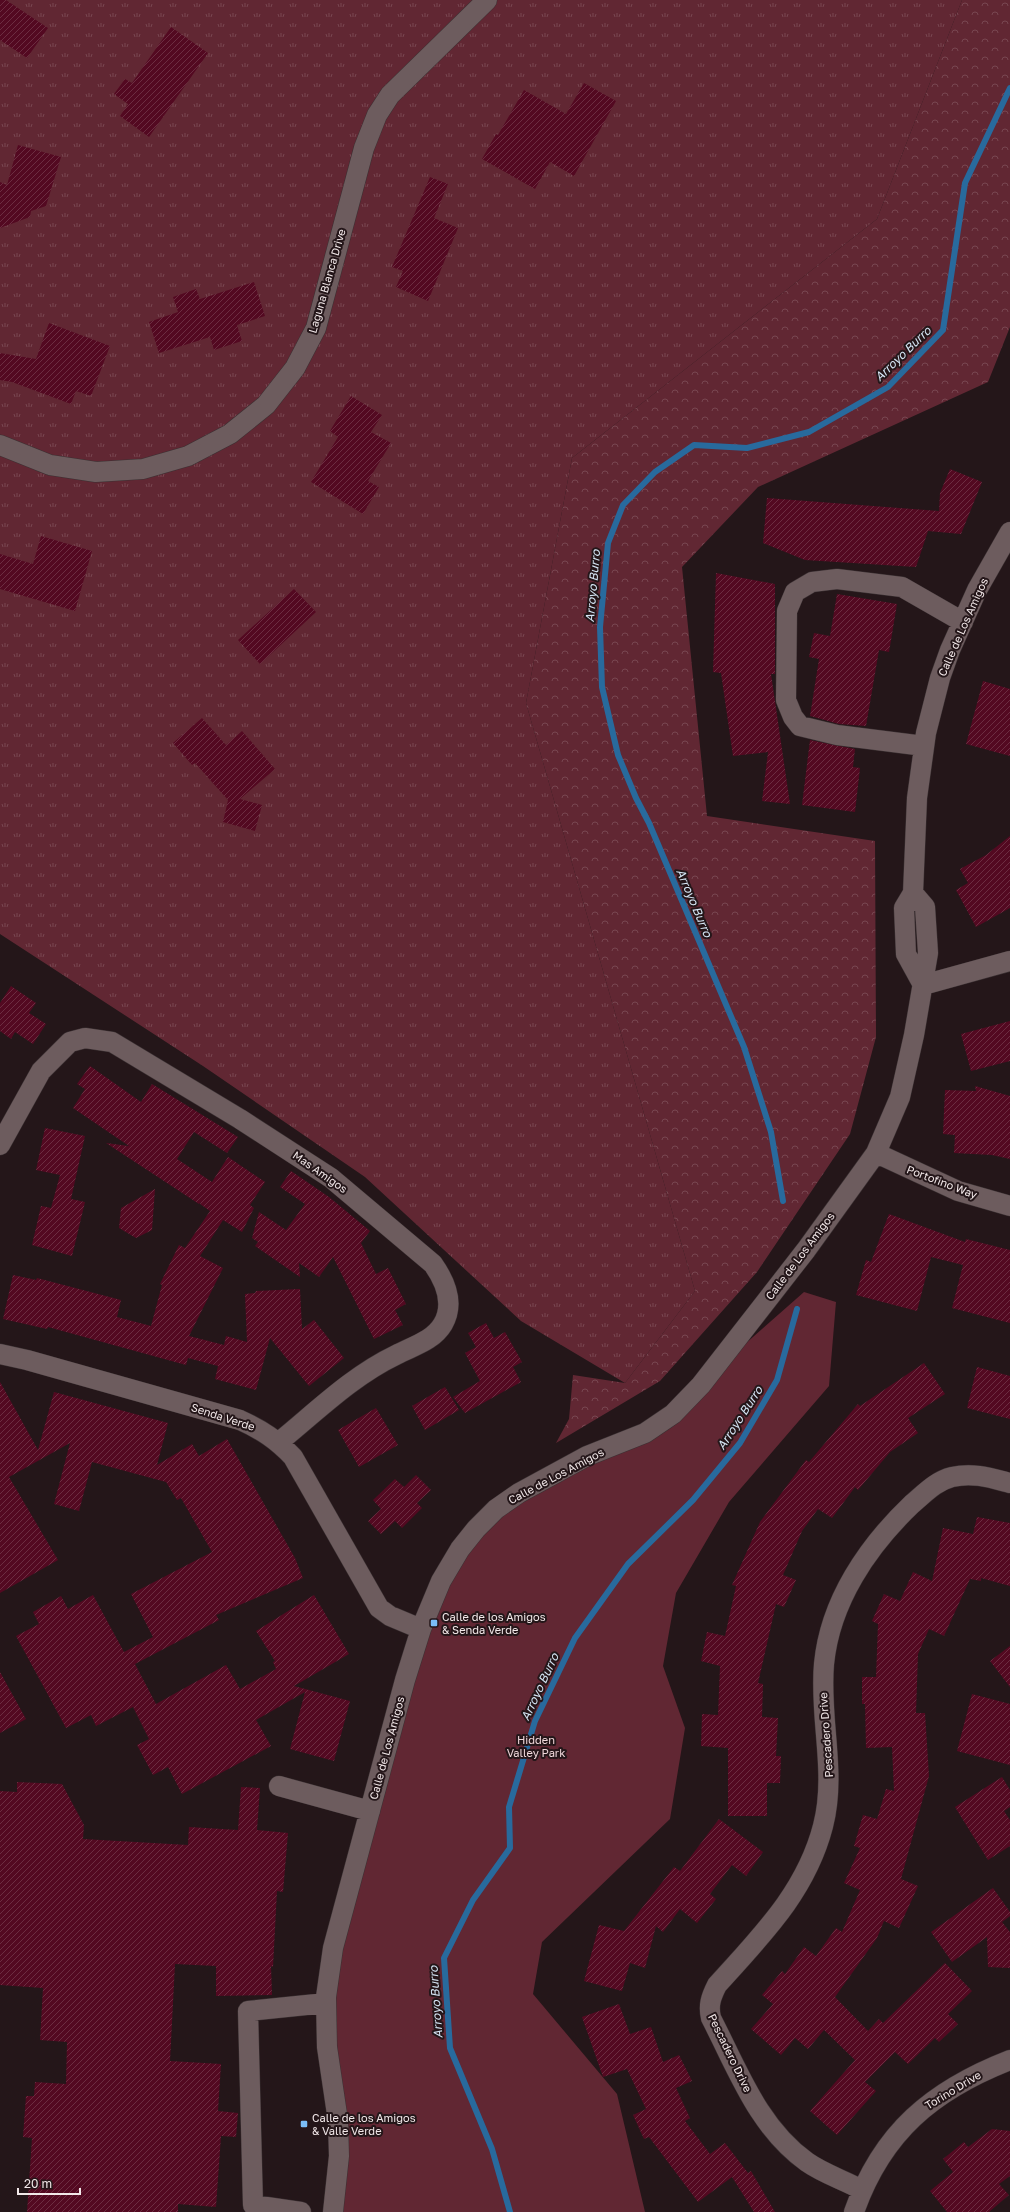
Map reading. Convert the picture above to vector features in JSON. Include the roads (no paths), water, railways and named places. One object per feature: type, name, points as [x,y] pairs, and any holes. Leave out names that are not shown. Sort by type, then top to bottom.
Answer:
[{"type":"street","name":"Laguna Blanca Drive","points":[[0,445],[50,465],[96,472],[143,469],[188,456],[230,434],[266,404],[295,368],[316,328],[364,148],[377,115],[390,95],[487,0]]},
{"type":"street","name":"Calle de Los Amigos","points":[[333,2212],[339,2156],[338,2121],[327,2047],[326,2003],[333,1948],[405,1680],[421,1629],[442,1581],[460,1549],[476,1529],[496,1509],[519,1493],[587,1456],[645,1433],[673,1414],[700,1385],[787,1275],[876,1154],[900,1097],[914,1035],[923,984],[906,954],[904,908],[913,893],[917,798],[924,746],[940,678],[977,590],[1010,532]]},
{"type":"street","points":[[924,746],[837,735],[800,726],[793,717],[786,700],[787,611],[795,592],[812,582],[837,578],[902,587],[963,622]]},
{"type":"street","points":[[923,984],[1010,960]]},
{"type":"street","name":"Mas Amigos","points":[[0,1145],[41,1071],[70,1042],[85,1038],[112,1042],[240,1119],[332,1178],[433,1264],[443,1277],[448,1291],[448,1305],[444,1323],[434,1336],[396,1355],[355,1380],[279,1442]]},
{"type":"street","name":"Portofino Way","points":[[876,1154],[958,1191],[1010,1206]]},
{"type":"street","name":"Senda Verde","points":[[0,1354],[27,1360],[240,1420],[262,1430],[279,1442],[293,1457],[373,1600],[390,1616],[421,1629]]},
{"type":"street","name":"Pescadero Drive","points":[[862,2190],[808,2163],[773,2131],[759,2113],[711,2018],[709,2006],[702,1996],[717,1985],[783,1910],[802,1880],[812,1859],[823,1826],[829,1786],[829,1759],[822,1702],[824,1663],[836,1614],[847,1587],[868,1554],[892,1524],[931,1487],[951,1478],[972,1475],[1010,1483]]},
{"type":"street","points":[[279,1786],[370,1811]]},
{"type":"street","points":[[301,2212],[253,2205],[248,2011],[326,2003]]},
{"type":"street","name":"Torino Drive","points":[[854,2212],[862,2190],[896,2133],[924,2106],[960,2083],[1010,2060]]},
{"type":"waterway","name":"Arroyo Burro","points":[[783,1201],[771,1132],[744,1047],[649,823],[636,798],[618,755],[602,687],[600,627],[608,543],[623,505],[655,472],[694,445],[747,448],[809,432],[888,387],[943,330],[965,183],[1010,88]]},
{"type":"waterway","name":"Arroyo Burro","points":[[510,2212],[492,2149],[450,2048],[444,1958],[473,1900],[510,1848],[509,1807],[535,1721],[575,1638],[628,1564],[693,1500],[740,1443],[777,1380],[797,1309]]},
{"type":"place","name":"Calle de los Amigos & Senda Verde","points":[[434,1623]]},
{"type":"place","name":"Calle de los Amigos & Valle Verde","points":[[304,2124]]},
{"type":"park label","name":"Hidden Valley Park","points":[[536,1746]]}]
